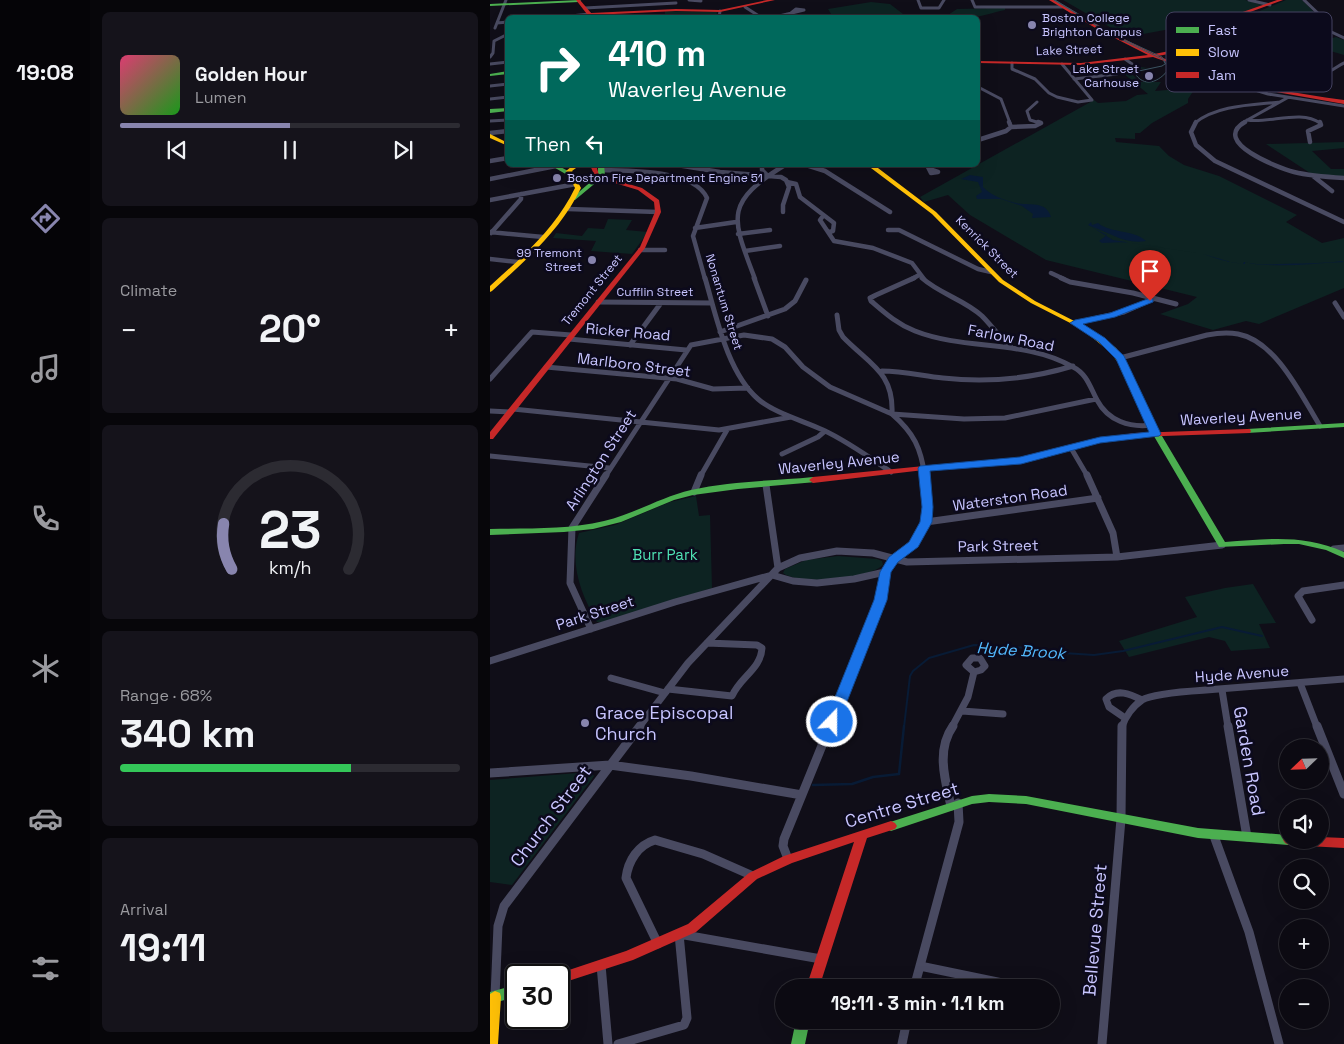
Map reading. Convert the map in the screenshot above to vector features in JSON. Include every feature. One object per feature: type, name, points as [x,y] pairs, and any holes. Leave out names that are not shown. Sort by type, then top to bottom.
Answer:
[{"type":"main road","points":[[490,5],[504,2],[585,8],[673,3],[720,14],[773,0]]},
{"type":"main road","points":[[1057,2],[1166,59]]},
{"type":"main road","points":[[1247,12],[1272,3]]},
{"type":"main road","name":"Lake Street","points":[[980,62],[1085,64],[1128,61],[1166,53]]},
{"type":"main road","points":[[490,74],[505,72]]},
{"type":"main road","points":[[1282,92],[1344,102]]},
{"type":"main road","points":[[490,111],[505,109]]},
{"type":"main road","points":[[490,134],[505,143]]},
{"type":"main road","points":[[557,167],[582,179],[598,169]]},
{"type":"main road","points":[[491,289],[543,238],[568,209],[578,189],[570,170],[574,167]]},
{"type":"main road","name":"Kenrick Street","points":[[873,167],[934,213],[990,272],[1021,296],[1075,323],[1102,340],[1120,358],[1154,430],[1222,545]]},
{"type":"main road","points":[[574,198],[590,184],[598,169]]},
{"type":"main road","points":[[598,169],[646,192],[657,201],[658,212]]},
{"type":"main road","points":[[576,184],[582,186],[590,184]]},
{"type":"main road","name":"Tremont Street","points":[[490,437],[640,250],[647,240],[658,212]]},
{"type":"main road","name":"Waverley Avenue","points":[[490,532],[572,528],[606,523],[661,501],[694,492],[924,468],[1013,462],[1100,440],[1154,430],[1344,425]]},
{"type":"main road","points":[[1222,545],[1308,541],[1334,549],[1344,555]]},
{"type":"main road","name":"Centre Street","points":[[570,974],[658,944],[692,928],[754,876],[788,859],[954,804],[989,798],[1026,800],[1214,836],[1279,839]]},
{"type":"main road","points":[[815,979],[863,834]]},
{"type":"main road","name":"Centre Street","points":[[1329,843],[1344,844]]},
{"type":"main road","name":"Church Street","points":[[491,1044],[493,998]]},
{"type":"main road","points":[[798,1044],[801,1029]]},
{"type":"street","points":[[689,0],[701,1]]},
{"type":"street","points":[[918,0],[921,8],[932,10],[940,8],[944,0]]},
{"type":"street","points":[[972,0],[973,6],[976,7],[1057,2]]},
{"type":"street","points":[[1249,0],[1272,3]]},
{"type":"street","points":[[1304,0],[1317,12]]},
{"type":"street","points":[[504,2],[497,22],[497,29],[505,34]]},
{"type":"street","points":[[745,7],[757,15]]},
{"type":"street","points":[[561,15],[585,8]]},
{"type":"street","points":[[783,15],[791,13]]},
{"type":"street","points":[[497,22],[505,22]]},
{"type":"street","points":[[1332,32],[1344,38]]},
{"type":"street","points":[[494,36],[505,34]]},
{"type":"street","points":[[490,57],[493,52],[494,41],[505,34]]},
{"type":"street","points":[[490,64],[505,62]]},
{"type":"street","points":[[1332,70],[1344,63]]},
{"type":"street","points":[[1012,64],[1012,69],[1035,79],[1054,96],[1074,102],[1092,100],[1062,64]]},
{"type":"street","points":[[1074,79],[1117,74]]},
{"type":"street","points":[[490,86],[505,84]]},
{"type":"street","points":[[980,88],[1002,99],[1010,127]]},
{"type":"street","points":[[1264,92],[1287,98],[1344,106]]},
{"type":"street","points":[[490,99],[505,97]]},
{"type":"street","points":[[1287,98],[1236,128],[1235,139],[1238,143],[1275,167],[1313,176],[1344,178]]},
{"type":"street","points":[[980,139],[1006,132],[1010,127],[1034,126],[1041,123],[1030,120],[1027,111],[1037,102]]},
{"type":"street","points":[[1280,102],[1239,106],[1212,113],[1196,121],[1190,132],[1196,146],[1206,155],[1251,179],[1344,222]]},
{"type":"street","points":[[1247,120],[1256,122],[1297,118],[1320,122],[1321,125],[1308,131],[1310,142]]},
{"type":"street","points":[[490,121],[505,120]]},
{"type":"street","points":[[490,134],[505,132]]},
{"type":"street","points":[[490,161],[505,158]]},
{"type":"street","points":[[490,179],[550,167]]},
{"type":"street","points":[[691,167],[720,172],[781,177],[787,182],[796,184],[800,196],[834,223],[835,228],[829,232]]},
{"type":"street","points":[[720,172],[721,167]]},
{"type":"street","points":[[762,167],[762,170],[767,175]]},
{"type":"street","points":[[768,316],[738,234],[736,222],[744,194],[767,175],[781,167]]},
{"type":"street","points":[[814,167],[825,170],[890,212]]},
{"type":"street","name":"Nonantum Street","points":[[598,169],[666,174],[700,186],[707,196],[693,236],[721,335],[731,359],[748,388],[758,399],[774,409],[825,431],[864,453],[891,472]]},
{"type":"street","points":[[1313,176],[1332,191]]},
{"type":"street","points":[[783,212],[783,205],[789,191],[787,182]]},
{"type":"street","points":[[490,200],[576,184]]},
{"type":"street","points":[[491,233],[520,199],[521,194]]},
{"type":"street","points":[[568,209],[658,212]]},
{"type":"street","points":[[823,216],[820,220],[836,242],[873,248],[912,263],[926,282],[981,315],[1011,348]]},
{"type":"street","points":[[1336,219],[1344,216]]},
{"type":"street","points":[[695,228],[736,222]]},
{"type":"street","points":[[738,234],[770,230]]},
{"type":"street","points":[[888,230],[899,230],[978,269],[990,272]]},
{"type":"street","points":[[491,233],[543,238]]},
{"type":"street","points":[[745,250],[780,246]]},
{"type":"street","points":[[640,250],[666,250]]},
{"type":"street","points":[[490,259],[518,262]]},
{"type":"street","points":[[1051,273],[1070,282],[1176,304]]},
{"type":"street","points":[[904,283],[919,275]]},
{"type":"street","points":[[686,350],[694,343],[721,335],[791,305],[806,280]]},
{"type":"street","points":[[904,283],[926,282]]},
{"type":"street","name":"Farlow Road","points":[[904,283],[870,298],[874,305],[894,322],[912,330],[950,340],[1042,353],[1073,366],[1089,380],[1096,399],[1106,412],[1131,426]]},
{"type":"street","points":[[1075,323],[1124,312],[1153,299]]},
{"type":"street","name":"Cufflin Street","points":[[598,302],[712,302]]},
{"type":"street","points":[[630,345],[661,303]]},
{"type":"street","points":[[1335,303],[1344,317]]},
{"type":"street","points":[[837,315],[839,330],[843,338],[882,371],[891,390],[893,400],[892,414]]},
{"type":"street","name":"Ricker Road","points":[[490,379],[532,332],[630,345],[686,350]]},
{"type":"street","points":[[1120,358],[1208,335],[1238,334],[1255,340],[1269,352],[1293,383],[1320,426]]},
{"type":"street","points":[[721,335],[754,335],[778,341],[803,367],[820,381],[846,395],[892,414],[964,420],[1005,418],[1096,399]]},
{"type":"street","points":[[996,346],[1003,341]]},
{"type":"street","name":"Arlington Street","points":[[590,629],[570,583],[568,568],[572,528],[686,350]]},
{"type":"street","points":[[882,371],[1002,382],[1042,376],[1073,366]]},
{"type":"street","name":"Marlboro Street","points":[[546,367],[669,378],[713,389],[748,388]]},
{"type":"street","points":[[770,420],[774,417],[774,409]]},
{"type":"street","points":[[490,411],[511,411],[727,430],[770,420],[793,417]]},
{"type":"street","points":[[788,859],[783,846],[784,839],[876,612],[886,572],[894,559],[914,544],[926,522],[927,507],[924,468],[915,440],[907,428],[892,414]]},
{"type":"street","points":[[1131,426],[1154,430]]},
{"type":"street","points":[[1131,426],[1135,435]]},
{"type":"street","points":[[694,492],[696,484],[727,430]]},
{"type":"street","points":[[782,454],[818,437],[825,431]]},
{"type":"street","points":[[1071,448],[1108,520],[1118,548],[1117,557]]},
{"type":"street","points":[[490,456],[609,468]]},
{"type":"street","points":[[766,485],[778,568]]},
{"type":"street","name":"Waterston Road","points":[[926,522],[1098,498]]},
{"type":"street","name":"Park Street","points":[[778,568],[796,558],[845,551],[875,554],[907,562],[1117,557],[1222,545]]},
{"type":"street","points":[[1334,549],[1344,548]]},
{"type":"street","name":"Church Street","points":[[493,998],[498,926],[504,906],[688,663],[778,568]]},
{"type":"street","points":[[772,575],[793,582],[817,583],[854,580],[886,572]]},
{"type":"street","name":"Park Street","points":[[490,661],[675,602],[772,575]]},
{"type":"street","points":[[1312,620],[1298,596],[1303,591],[1344,585]]},
{"type":"street","points":[[611,678],[666,691],[732,696],[738,683],[757,666],[763,653],[762,648],[758,645],[707,643]]},
{"type":"street","points":[[916,979],[959,822],[945,781],[944,749],[947,736],[962,711],[971,690],[974,672]]},
{"type":"street","name":"Hyde Avenue","points":[[1125,718],[1109,707],[1106,699],[1108,695],[1117,693],[1142,700],[1182,692],[1344,679]]},
{"type":"street","points":[[1300,683],[1344,794]]},
{"type":"street","name":"Garden Road","points":[[1222,690],[1247,837]]},
{"type":"street","points":[[1121,819],[1122,727],[1125,718],[1142,700]]},
{"type":"street","points":[[962,711],[1003,714]]},
{"type":"street","points":[[490,773],[610,765],[691,776],[802,795]]},
{"type":"street","name":"Bellevue Street","points":[[1102,1044],[1121,819]]},
{"type":"street","points":[[1214,836],[1249,932],[1279,1044]]},
{"type":"street","points":[[658,944],[626,878],[629,866],[643,845],[648,841],[655,840],[703,854],[754,876]]},
{"type":"street","points":[[618,1044],[676,1028],[684,1024],[687,1018],[679,934],[821,959]]},
{"type":"street","points":[[601,964],[608,1044]]},
{"type":"street","points":[[920,966],[983,979]]},
{"type":"street","points":[[902,1044],[905,1029]]},
{"type":"green space","points":[[1063,0],[1245,0],[1266,6],[1248,12],[1166,12],[1166,30],[1127,37]]},
{"type":"green space","points":[[1286,0],[1302,0],[1314,12],[1257,12]]},
{"type":"green space","points":[[871,2],[890,4],[903,14],[832,15],[828,9]]},
{"type":"green space","points":[[1005,8],[1005,10],[980,16],[948,15],[957,9]]},
{"type":"green space","points":[[665,11],[717,12],[716,15],[665,15]]},
{"type":"green space","points":[[1336,37],[1344,40],[1344,55],[1332,51],[1332,38]]},
{"type":"green space","points":[[1133,66],[1148,68],[1135,70],[1131,73],[1140,82],[1161,82],[1155,91],[1193,92],[1188,99],[1188,103],[1152,123],[1140,133],[1135,133],[1135,139],[1115,138],[1116,142],[1159,146],[1169,156],[1184,165],[1219,176],[1297,215],[1286,222],[1322,243],[1344,238],[1344,288],[1259,324],[1246,321],[1213,330],[1160,314],[1188,304],[1197,297],[1046,260],[970,215],[948,195],[924,202],[920,197],[974,167],[980,167],[980,164],[1094,100],[1098,103],[1126,101],[1137,95],[1148,94],[1117,68]]},
{"type":"green space","points":[[1344,142],[1344,148],[1312,151],[1331,169],[1344,169],[1344,178],[1313,175],[1266,144]]},
{"type":"green space","points":[[608,219],[632,220],[626,230],[648,232],[632,254],[591,251],[596,241],[553,238],[556,233],[582,236],[588,228],[604,229]]},
{"type":"green space","name":"Burr Park","points":[[696,496],[699,516],[710,515],[712,588],[603,622],[597,622],[586,601],[578,579],[575,556],[579,533],[615,525],[670,502]]},
{"type":"green space","points":[[838,556],[877,559],[882,561],[883,565],[863,574],[834,579],[804,579],[783,573],[785,569],[806,560]]},
{"type":"green space","points":[[1253,584],[1276,623],[1259,624],[1270,648],[1231,651],[1225,641],[1209,637],[1129,657],[1119,641],[1197,617],[1185,597]]},
{"type":"green space","points":[[591,772],[594,776],[592,779],[512,885],[490,882],[490,780]]},
{"type":"water","points":[[970,175],[983,177],[983,187],[994,195],[1016,203],[1041,206],[1049,212],[1051,217],[1032,218],[1033,214],[1022,206],[1001,199],[977,199],[976,196],[982,192],[978,182],[961,179]]},
{"type":"water","points":[[1091,222],[1092,225],[1098,223],[1110,229],[1141,237],[1146,241],[1124,240],[1088,225]]},
{"type":"water","points":[[1106,236],[1113,240],[1126,242],[1102,243],[1099,241]]},
{"type":"water","points":[[1342,261],[1344,262],[1294,265],[1266,265]]},
{"type":"waterway","name":"Hyde Brook","points":[[904,727],[910,676],[913,671],[929,658],[974,645],[1033,648],[1048,652],[1094,655],[1123,651],[1222,627],[1262,636]]},
{"type":"waterway","name":"Hyde Brook","points":[[813,785],[852,784],[873,777],[899,774],[904,726]]},
{"type":"tram line","points":[[1054,0],[1112,35],[1164,60],[1162,57],[1112,34],[1055,0]]},
{"type":"tram line","points":[[1164,61],[1165,64],[1162,66],[1134,72],[1142,81],[1147,82],[1152,82],[1166,73]]},
{"type":"traffic: fast","points":[[490,5],[579,1]]},
{"type":"traffic: fast","points":[[490,75],[505,72]]},
{"type":"traffic: fast","points":[[490,111],[505,109]]},
{"type":"traffic: fast","points":[[557,167],[578,179],[600,177]]},
{"type":"traffic: fast","points":[[575,198],[602,175],[601,167]]},
{"type":"traffic: fast","points":[[1247,431],[1344,425]]},
{"type":"traffic: fast","points":[[1152,426],[1222,545],[1269,541],[1299,542],[1329,548],[1344,555]]},
{"type":"traffic: fast","points":[[490,532],[564,530],[593,526],[618,520],[671,498],[693,492],[813,480]]},
{"type":"traffic: fast","points":[[891,826],[972,800],[989,798],[1026,800],[1198,833],[1279,839]]},
{"type":"traffic: fast","points":[[490,998],[505,994]]},
{"type":"traffic: fast","points":[[798,1044],[801,1029]]},
{"type":"traffic: slow","points":[[490,136],[505,144]]},
{"type":"traffic: slow","points":[[490,290],[540,244],[562,217],[578,188],[569,171],[574,167]]},
{"type":"traffic: slow","points":[[873,167],[934,213],[1001,281],[1033,302],[1084,328],[1113,350],[1124,365],[1152,426]]},
{"type":"traffic: slow","points":[[491,1044],[495,997]]},
{"type":"traffic: jam","points":[[578,0],[590,15]]},
{"type":"traffic: jam","points":[[590,14],[676,10],[720,11],[773,0]]},
{"type":"traffic: jam","points":[[1051,0],[1130,45],[1166,61]]},
{"type":"traffic: jam","points":[[1247,12],[1281,0]]},
{"type":"traffic: jam","points":[[980,62],[1081,64],[1166,53]]},
{"type":"traffic: jam","points":[[1282,92],[1344,102]]},
{"type":"traffic: jam","points":[[490,437],[643,247],[658,212],[657,201],[640,189],[597,176],[594,167]]},
{"type":"traffic: jam","points":[[813,480],[924,468],[1005,463],[1100,440],[1135,435],[1247,431]]},
{"type":"traffic: jam","points":[[570,975],[629,956],[692,928],[753,876],[788,859],[891,826]]},
{"type":"traffic: jam","points":[[815,979],[863,834]]},
{"type":"traffic: jam","points":[[1329,842],[1344,843]]},
{"type":"place","name":"Boston College Brighton Campus","points":[[1032,25]]},
{"type":"place","name":"Lake Street Carhouse","points":[[1149,76]]},
{"type":"place","name":"Boston Fire Department Engine 51","points":[[557,178]]},
{"type":"place","name":"99 Tremont Street","points":[[592,260]]},
{"type":"place","name":"Grace Episcopal Church","points":[[585,723]]},
{"type":"route","points":[[832,722],[876,612],[886,572],[894,559],[914,544],[926,522],[927,507],[924,468],[986,465],[1021,460],[1100,440],[1156,434],[1120,358],[1102,340],[1075,323],[1112,316],[1150,301]]}]
